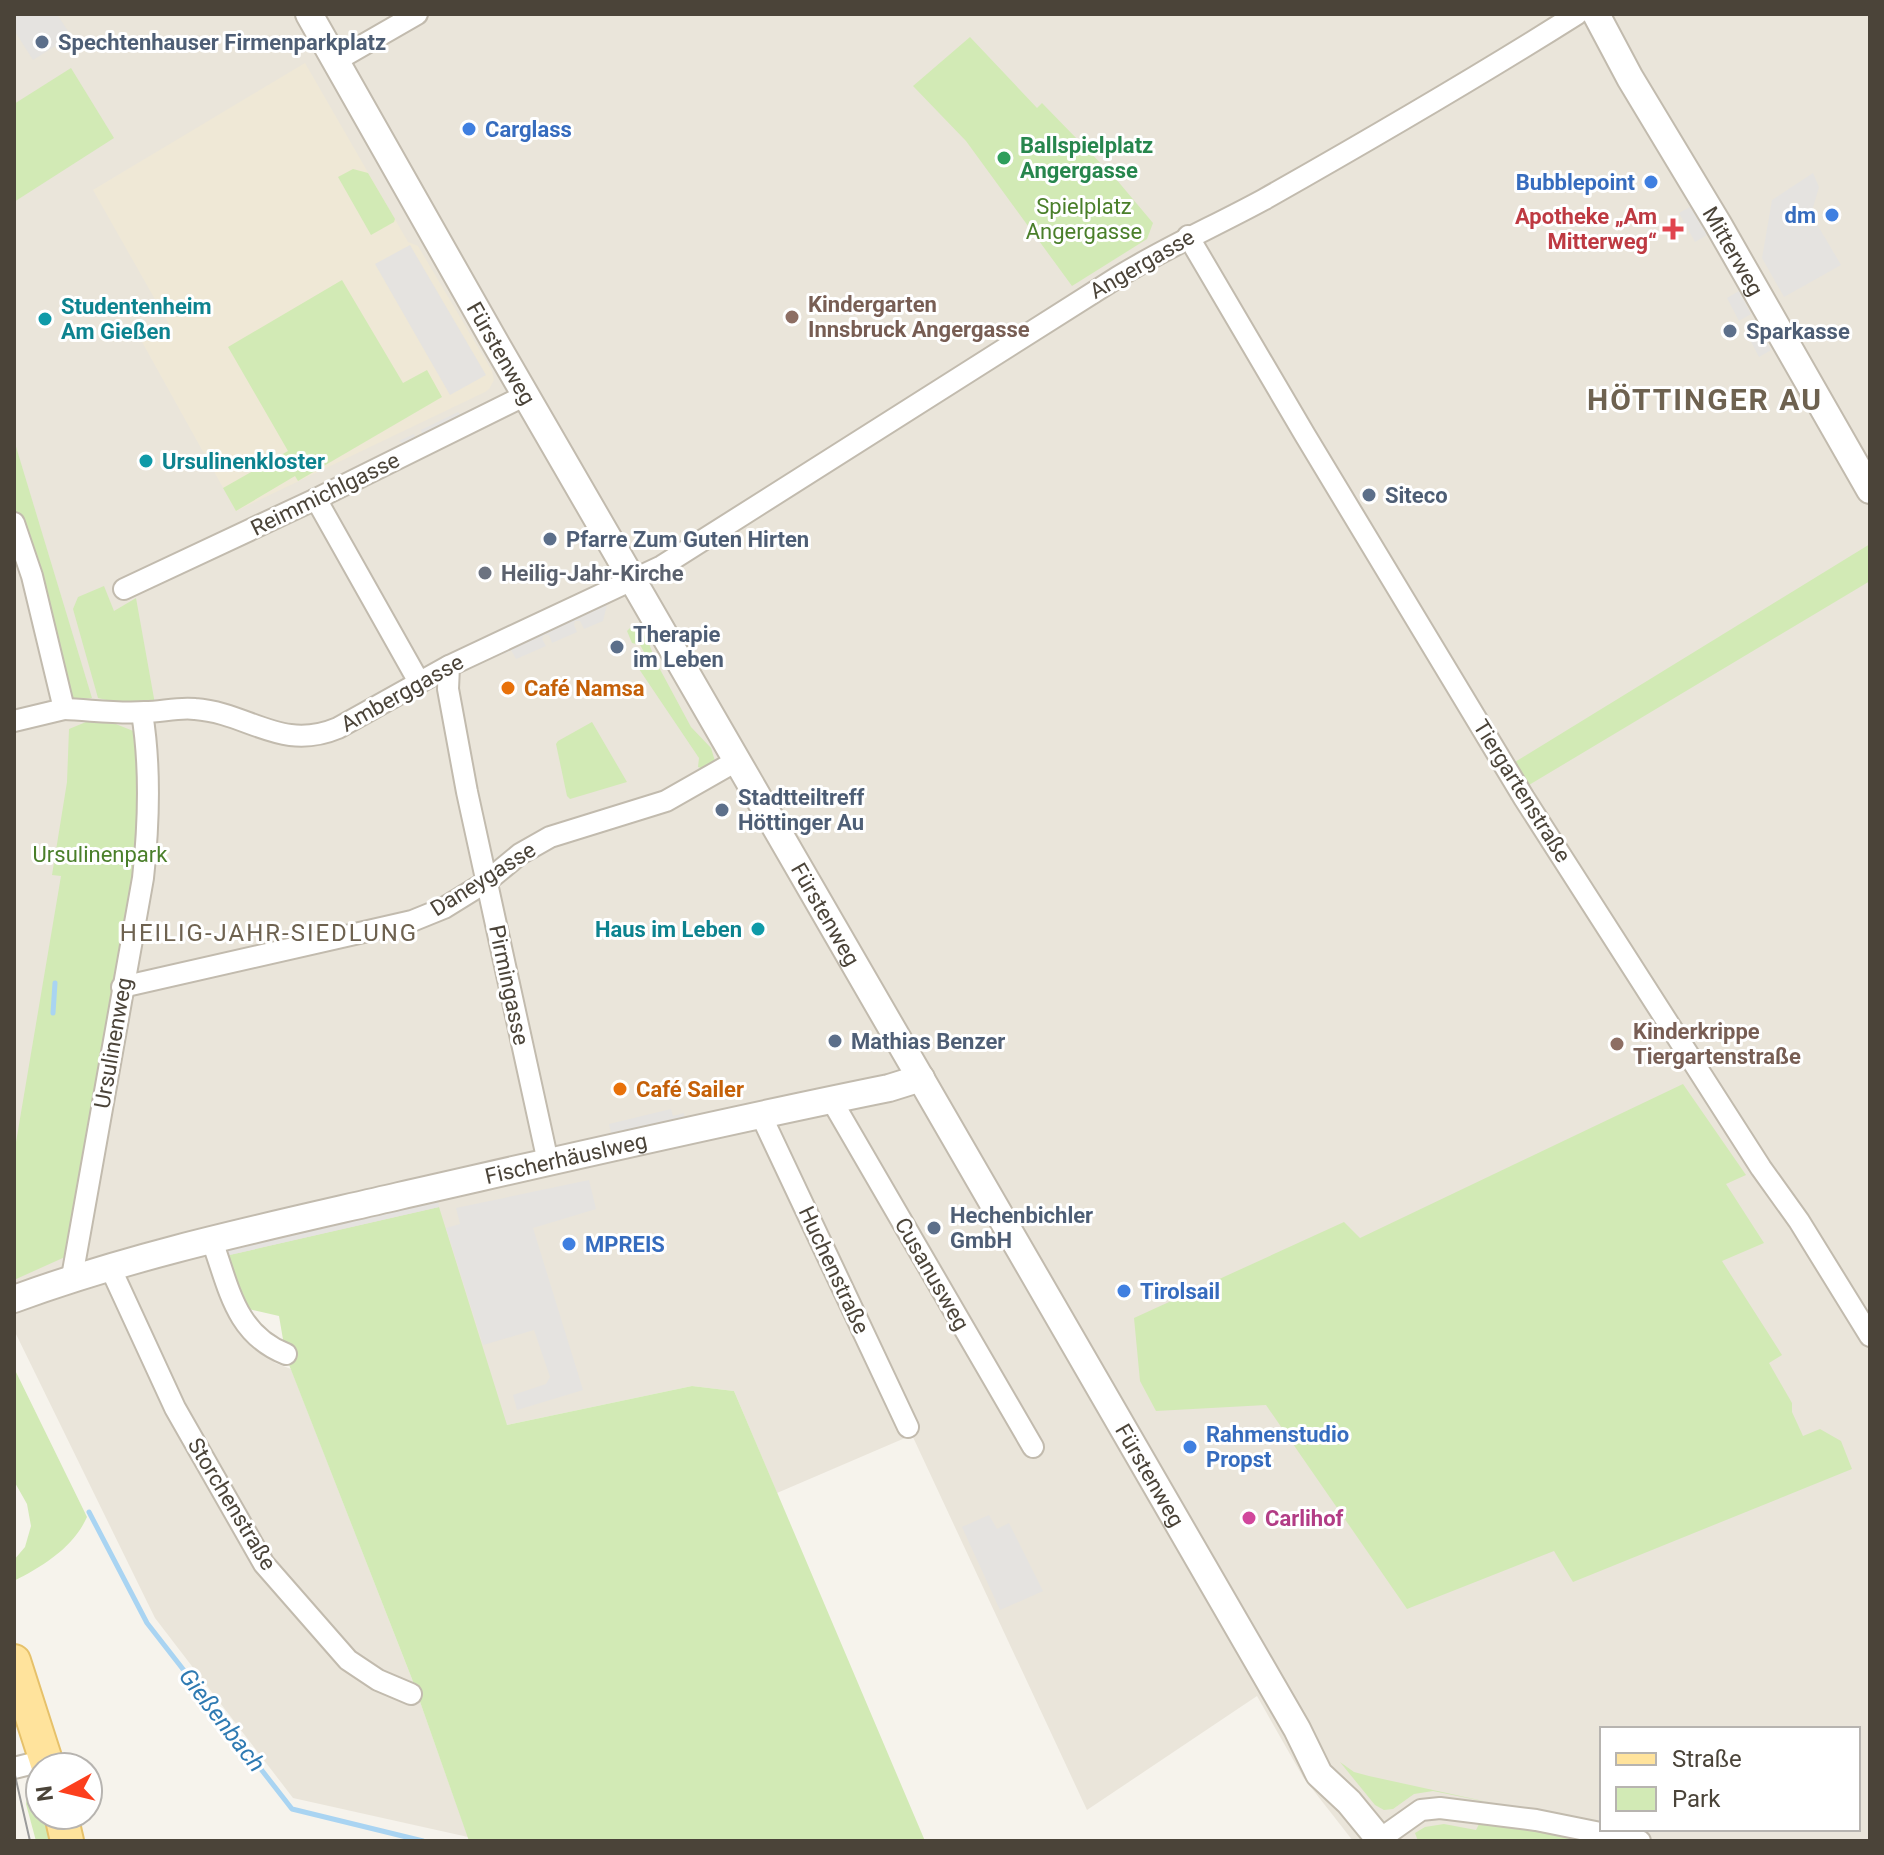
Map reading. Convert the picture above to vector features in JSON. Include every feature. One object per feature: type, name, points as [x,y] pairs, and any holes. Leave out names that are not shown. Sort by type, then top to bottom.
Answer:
[{"type":"main road","points":[[14,1661],[43,1751]]},
{"type":"street","name":"Fürstenweg","points":[[309,14],[1297,1729],[1330,1766],[1349,1802],[1380,1840]]},
{"type":"street","points":[[337,60],[417,14]]},
{"type":"street","name":"Angergasse","points":[[635,581],[692,548],[1103,286],[1447,94],[1577,14]]},
{"type":"street","name":"Mitterweg","points":[[1596,14],[1630,78],[1718,224],[1870,490]]},
{"type":"street","name":"Tiergartenstraße","points":[[1188,236],[1524,798],[1761,1168],[1799,1221],[1870,1336]]},
{"type":"street","name":"Reimmichlgasse","points":[[124,589],[526,395]]},
{"type":"street","points":[[316,499],[419,682]]},
{"type":"street","points":[[14,523],[32,576],[64,709]]},
{"type":"street","name":"Amberggasse","points":[[14,721],[64,709],[142,713],[192,708],[233,715],[274,734],[298,737],[324,734],[449,666],[635,581]]},
{"type":"street","name":"Pirmingasse","points":[[449,666],[448,689],[486,882],[548,1162]]},
{"type":"street","name":"Ursulinenweg","points":[[72,1277],[143,878],[149,820],[146,736],[142,713]]},
{"type":"street","name":"Daneygasse","points":[[122,987],[412,921],[444,908],[486,882],[520,854],[550,837],[666,801],[738,760]]},
{"type":"street","name":"Fischerhäuslweg","points":[[14,1299],[72,1277],[212,1241],[760,1113],[832,1101],[921,1078]]},
{"type":"street","name":"Cusanusweg","points":[[832,1101],[1033,1447]]},
{"type":"street","name":"Huchenstraße","points":[[760,1113],[908,1427]]},
{"type":"street","points":[[212,1241],[238,1313],[248,1329],[270,1348],[286,1354]]},
{"type":"street","name":"Storchenstraße","points":[[110,1267],[175,1408],[264,1564],[348,1660],[378,1680],[411,1694]]},
{"type":"street","points":[[1380,1840],[1421,1810],[1440,1808],[1536,1820],[1640,1841]]},
{"type":"shaded area","points":[[14,14],[1870,14],[1870,1841],[1353,1841],[1303,1777],[1257,1696],[1087,1810],[912,1435],[777,1493],[734,1391],[692,1386],[507,1425],[210,1262],[240,1334],[275,1363],[291,1369],[412,1679],[468,1837],[293,1798],[155,1618],[14,1330]]},
{"type":"shaded area","name":"Spechtenhauser Firmenparkplatz","points":[[14,14],[57,14],[71,36],[33,60],[14,30]]},
{"type":"shaded area","points":[[305,63],[408,242],[418,246],[492,371],[494,380],[485,392],[236,511],[141,340],[169,324],[93,190]]},
{"type":"shaded area","points":[[1813,173],[1819,187],[1811,214],[1841,265],[1784,297],[1762,258],[1772,200]]},
{"type":"shaded area","points":[[1690,207],[1707,235],[1695,242],[1679,213]]},
{"type":"shaded area","points":[[410,245],[486,375],[450,395],[375,264]]},
{"type":"shaded area","points":[[1739,291],[1751,314],[1739,321],[1727,298]]},
{"type":"shaded area","points":[[1759,328],[1771,350],[1759,357],[1747,334]]},
{"type":"shaded area","points":[[458,412],[468,422],[411,448],[399,441],[414,434],[416,439],[423,436],[421,430]]},
{"type":"shaded area","points":[[607,605],[603,621],[584,629],[580,621],[575,621],[577,632],[552,643],[549,635],[544,635],[542,639],[546,646],[516,659],[511,650],[505,654],[503,650]]},
{"type":"shaded area","points":[[671,1109],[673,1116],[684,1113],[685,1121],[612,1138],[609,1124]]},
{"type":"shaded area","points":[[589,1180],[596,1209],[533,1228],[583,1390],[517,1410],[513,1395],[546,1384],[550,1377],[534,1330],[483,1345],[446,1228],[460,1224],[456,1208]]},
{"type":"shaded area","points":[[437,1193],[439,1207],[225,1256],[221,1244]]},
{"type":"shaded area","points":[[989,1515],[997,1529],[1009,1523],[1043,1591],[1000,1610],[962,1527]]},
{"type":"green space","name":"Spielplatz Angergasse","points":[[970,37],[1037,108],[1042,103],[1116,179],[1153,223],[1147,239],[1072,286],[966,141],[913,86]]},
{"type":"green space","points":[[71,68],[114,138],[14,202],[14,104]]},
{"type":"green space","points":[[353,169],[368,173],[395,219],[371,235],[338,177]]},
{"type":"green space","points":[[342,280],[403,383],[427,370],[442,397],[298,481],[295,476],[236,511],[223,488],[288,451],[228,347]]},
{"type":"green space","points":[[14,440],[92,698],[66,701],[14,523]]},
{"type":"green space","points":[[1870,544],[1870,581],[1529,785],[1515,762]]},
{"type":"green space","points":[[104,586],[114,611],[136,598],[155,704],[127,705],[98,698],[73,609],[78,597]]},
{"type":"green space","points":[[631,627],[643,633],[653,654],[647,657],[640,645],[632,643],[627,631]]},
{"type":"green space","points":[[655,660],[691,727],[711,748],[715,761],[703,769],[698,767],[699,758],[639,669]]},
{"type":"green space","name":"Ursulinenpark","points":[[98,717],[146,736],[149,820],[122,987],[65,1257],[14,1280],[14,1154],[61,876],[52,875],[67,782],[69,729]]},
{"type":"green space","points":[[592,722],[627,782],[570,799],[556,744]]},
{"type":"green space","points":[[1683,1084],[1746,1175],[1726,1184],[1764,1243],[1722,1261],[1782,1355],[1769,1363],[1792,1403],[1792,1412],[1803,1436],[1820,1429],[1841,1441],[1852,1469],[1573,1582],[1554,1551],[1407,1609],[1266,1405],[1156,1411],[1140,1381],[1134,1318],[1344,1222],[1360,1238]]},
{"type":"green space","points":[[439,1207],[507,1425],[692,1386],[734,1391],[925,1841],[469,1841],[412,1679],[286,1357],[279,1316],[244,1308],[225,1256]]},
{"type":"green space","points":[[14,1368],[87,1517],[65,1547],[14,1581],[14,1560],[25,1547],[31,1526],[27,1504],[14,1481]]},
{"type":"green space","points":[[1340,1762],[1354,1772],[1497,1804],[1433,1791],[1414,1794],[1393,1809],[1384,1810],[1375,1805]]},
{"type":"green space","points":[[1444,1824],[1476,1830],[1479,1824],[1538,1830],[1597,1841],[1418,1841],[1415,1833],[1425,1827]]},
{"type":"green space","points":[[33,1831],[53,1831],[56,1841],[36,1841]]},
{"type":"waterway","points":[[53,1013],[55,983]]},
{"type":"waterway","name":"Gießenbach","points":[[89,1512],[147,1623],[292,1809],[423,1841]]},
{"type":"tram line","points":[[14,1771],[30,1841]]},
{"type":"place","name":"Spechtenhauser Firmenparkplatz","points":[[42,42]]},
{"type":"place","name":"Carglass","points":[[469,129]]},
{"type":"place","name":"Ballspielplatz Angergasse","points":[[1004,158]]},
{"type":"place","name":"Bubblepoint","points":[[1651,182]]},
{"type":"place","name":"dm","points":[[1832,215]]},
{"type":"place","name":"Apotheke „Am Mitterweg“","points":[[1673,229]]},
{"type":"place","name":"Kindergarten Innsbruck Angergasse","points":[[792,317]]},
{"type":"place","name":"Studentenheim Am Gießen","points":[[45,319]]},
{"type":"place","name":"Sparkasse","points":[[1730,331]]},
{"type":"place","name":"Ursulinenkloster","points":[[146,461]]},
{"type":"place","name":"Siteco","points":[[1369,495]]},
{"type":"place","name":"Pfarre Zum Guten Hirten","points":[[550,539]]},
{"type":"place","name":"Heilig-Jahr-Kirche","points":[[485,573]]},
{"type":"place","name":"Therapie im Leben","points":[[617,647]]},
{"type":"place","name":"Café Namsa","points":[[508,688]]},
{"type":"place","name":"Stadtteiltreff Höttinger Au","points":[[722,810]]},
{"type":"place","name":"Haus im Leben","points":[[758,929]]},
{"type":"place","name":"Mathias Benzer","points":[[835,1041]]},
{"type":"place","name":"Kinderkrippe Tiergartenstraße","points":[[1617,1044]]},
{"type":"place","name":"Café Sailer","points":[[620,1089]]},
{"type":"place","name":"Hechenbichler GmbH","points":[[934,1228]]},
{"type":"place","name":"MPREIS","points":[[569,1244]]},
{"type":"place","name":"Tirolsail","points":[[1124,1291]]},
{"type":"place","name":"Rahmenstudio Propst","points":[[1190,1447]]},
{"type":"place","name":"Carlihof","points":[[1249,1518]]},
{"type":"district","name":"HÖTTINGER AU","points":[[1705,399]]},
{"type":"district","name":"HEILIG-JAHR-SIEDLUNG","points":[[269,933]]}]
